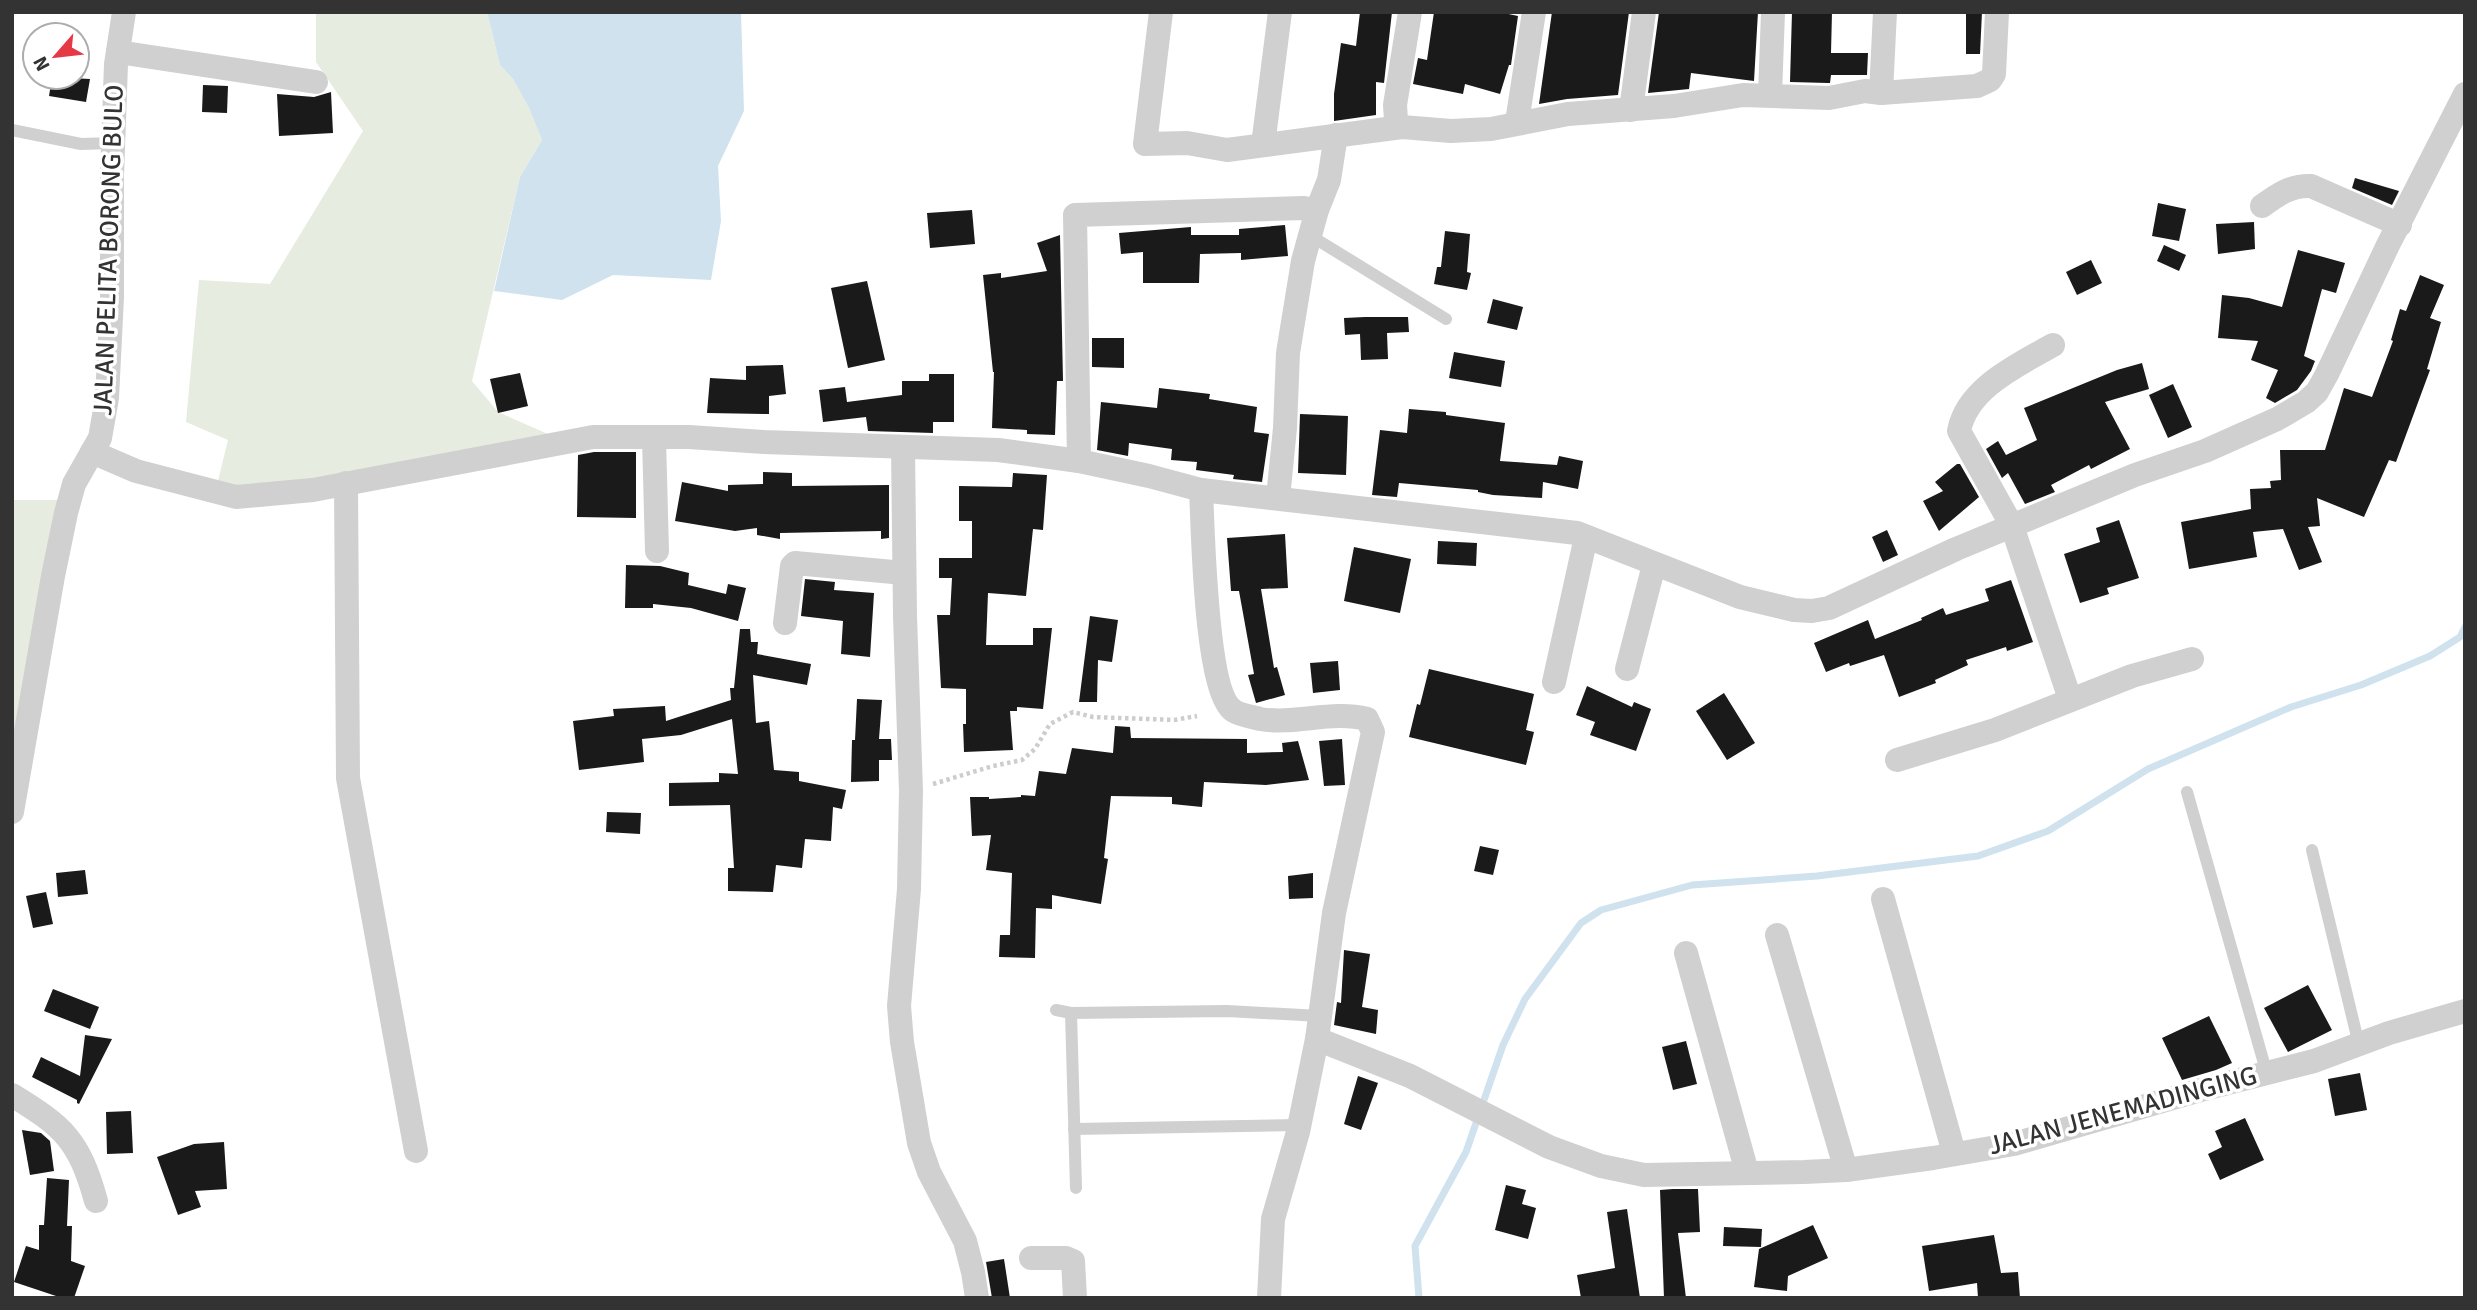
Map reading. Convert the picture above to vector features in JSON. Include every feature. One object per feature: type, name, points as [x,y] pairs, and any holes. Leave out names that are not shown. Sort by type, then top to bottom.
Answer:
[{"type":"street","name":"JALAN PELITA BORONG BULO","points":[[12,811],[66,513],[75,484],[100,438],[107,398],[112,297],[113,143],[118,52],[124,12]]},
{"type":"street","points":[[1161,12],[1144,144],[1186,143],[1227,150],[1402,127],[1451,131],[1491,129],[1568,114],[1631,110],[1744,95],[1829,98],[1865,91],[1881,93],[1982,85],[1990,80],[1996,59],[1997,12]]},
{"type":"street","points":[[1263,145],[1280,12]]},
{"type":"street","points":[[1402,127],[1396,120],[1395,106],[1410,12]]},
{"type":"street","points":[[1517,122],[1534,12]]},
{"type":"street","points":[[1631,110],[1644,12]]},
{"type":"street","points":[[1770,95],[1773,12]]},
{"type":"street","points":[[1881,93],[1885,12]]},
{"type":"street","points":[[118,52],[316,82]]},
{"type":"street","points":[[92,452],[136,471],[236,498],[313,489],[593,437],[689,437],[998,450],[1079,461],[1201,490],[1549,528],[1586,537],[1740,597],[1771,606],[1812,611],[1829,608],[2012,526],[2135,475],[2205,451],[2277,419],[2306,402],[2317,392],[2327,374],[2465,94]]},
{"type":"street","points":[[1278,498],[1287,353],[1303,261],[1317,210],[1329,180],[1336,135]]},
{"type":"street","points":[[2262,206],[2290,188],[2311,186],[2400,225]]},
{"type":"street","points":[[1079,461],[1075,215],[1284,208],[1317,210]]},
{"type":"street","points":[[2053,345],[2012,369],[1979,394],[1962,417],[1959,431],[2012,526],[2070,699]]},
{"type":"street","points":[[654,438],[657,551]]},
{"type":"street","points":[[903,447],[911,791],[909,890],[899,1006],[902,1042],[919,1143],[929,1172],[957,1221],[965,1241],[974,1272],[977,1298]]},
{"type":"street","points":[[346,483],[348,778],[416,1151]]},
{"type":"street","points":[[1201,490],[1208,612],[1217,669],[1225,699],[1233,711],[1259,719],[1282,720],[1331,715],[1353,716],[1367,719],[1373,732],[1334,913],[1319,1028],[1299,1125],[1273,1219],[1269,1298]]},
{"type":"street","points":[[1554,682],[1586,537]]},
{"type":"street","points":[[785,623],[792,566],[795,563],[904,573]]},
{"type":"street","points":[[1627,669],[1654,565]]},
{"type":"street","points":[[1897,760],[1994,730],[2132,676],[2192,659]]},
{"type":"street","points":[[1883,899],[1954,1153]]},
{"type":"street","points":[[1777,935],[1846,1170]]},
{"type":"street","points":[[1686,953],[1747,1172]]},
{"type":"street","name":"JALAN JENEMADINGING","points":[[1319,1028],[1549,1147],[1601,1166],[1644,1175],[1846,1170],[2014,1144],[2314,1061],[2428,1020],[2465,1011]]},
{"type":"street","points":[[12,1095],[46,1115],[69,1136],[88,1170],[96,1201]]},
{"type":"street","points":[[1031,1258],[1066,1258],[1073,1261],[1075,1298]]},
{"type":"lane","points":[[12,130],[81,144],[113,143]]},
{"type":"lane","points":[[1311,236],[1446,319]]},
{"type":"lane","points":[[2187,792],[2267,1074]]},
{"type":"lane","points":[[2312,850],[2358,1045]]},
{"type":"lane","points":[[1056,1010],[1071,1013],[1227,1011],[1319,1028]]},
{"type":"lane","points":[[1071,1013],[1076,1188]]},
{"type":"lane","points":[[1074,1129],[1299,1125]]},
{"type":"path","points":[[911,791],[1022,760],[1035,749],[1050,723],[1073,712],[1093,717],[1174,720],[1197,716]]},
{"type":"shaded area","points":[[316,12],[487,12],[500,65],[513,79],[542,140],[520,177],[472,381],[498,412],[573,445],[271,494],[217,485],[228,440],[186,422],[199,280],[270,284],[363,131],[316,62]]},
{"type":"shaded area","points":[[12,500],[58,500],[12,755]]},
{"type":"water","points":[[487,12],[741,12],[744,111],[718,166],[721,221],[711,280],[613,275],[562,300],[494,291],[520,177],[542,140],[513,79],[500,65]]},
{"type":"building","points":[[1360,12],[1392,12],[1384,83],[1376,82],[1376,115],[1334,121],[1334,94],[1341,43],[1356,46]]},
{"type":"building","points":[[1434,12],[1499,12],[1518,16],[1511,65],[1500,94],[1465,84],[1463,94],[1413,84],[1418,58],[1427,60]]},
{"type":"building","points":[[1552,12],[1629,12],[1618,95],[1539,104]]},
{"type":"building","points":[[1659,12],[1758,12],[1754,81],[1691,73],[1689,89],[1648,93]]},
{"type":"building","points":[[1792,12],[1832,12],[1831,53],[1868,53],[1867,75],[1831,75],[1830,83],[1790,82]]},
{"type":"building","points":[[1966,12],[1982,12],[1980,54],[1966,54]]},
{"type":"building","points":[[203,85],[228,86],[227,113],[202,112]]},
{"type":"building","points":[[50,91],[88,91],[86,102],[49,96]]},
{"type":"building","points":[[331,92],[333,133],[279,136],[277,94],[314,97]]},
{"type":"building","points":[[2355,178],[2399,191],[2392,205],[2352,188]]},
{"type":"building","points":[[2158,203],[2186,209],[2179,241],[2152,236]]},
{"type":"building","points":[[972,210],[975,244],[930,248],[927,213]]},
{"type":"building","points":[[2254,222],[2255,249],[2218,254],[2216,224]]},
{"type":"building","points":[[1285,225],[1288,256],[1241,260],[1241,253],[1200,254],[1199,283],[1143,283],[1143,252],[1121,254],[1119,233],[1191,227],[1191,235],[1239,235],[1239,229]]},
{"type":"building","points":[[1445,231],[1470,234],[1467,272],[1471,273],[1467,290],[1434,284],[1437,267],[1441,267]]},
{"type":"building","points":[[1060,235],[1063,381],[1057,381],[1055,435],[992,428],[994,372],[983,275],[1001,273],[1001,278],[1047,271],[1037,243]]},
{"type":"building","points":[[2164,245],[2186,255],[2179,271],[2157,261]]},
{"type":"building","points":[[2298,250],[2345,263],[2336,293],[2322,289],[2304,356],[2315,361],[2311,371],[2297,390],[2275,403],[2266,398],[2278,370],[2251,360],[2258,341],[2218,338],[2222,295],[2249,298],[2282,307]]},
{"type":"building","points":[[2091,260],[2102,283],[2077,295],[2066,272]]},
{"type":"building","points":[[2420,275],[2444,285],[2430,318],[2441,322],[2427,369],[2430,370],[2396,462],[2389,460],[2364,517],[2317,498],[2320,526],[2308,527],[2322,562],[2299,570],[2283,529],[2253,532],[2257,557],[2189,569],[2181,522],[2251,509],[2250,489],[2271,488],[2270,481],[2281,480],[2280,450],[2325,450],[2344,388],[2372,397],[2393,341],[2391,340],[2400,309],[2406,311]]},
{"type":"building","points":[[867,281],[885,360],[848,368],[831,288]]},
{"type":"building","points":[[1493,299],[1523,307],[1517,330],[1487,323]]},
{"type":"building","points":[[1408,317],[1409,332],[1387,333],[1388,359],[1361,360],[1360,334],[1345,335],[1344,318]]},
{"type":"building","points":[[1092,338],[1124,338],[1124,368],[1092,367]]},
{"type":"building","points":[[1454,352],[1505,361],[1501,387],[1449,378]]},
{"type":"building","points":[[2142,363],[2149,389],[2105,402],[2130,449],[2091,469],[2089,465],[2051,485],[2055,492],[2025,504],[2008,473],[2002,478],[1986,449],[1998,441],[2006,455],[2037,440],[2024,408],[2117,370]]},
{"type":"building","points":[[783,365],[786,394],[769,396],[769,414],[707,413],[710,378],[746,380],[746,366]]},
{"type":"building","points":[[520,373],[528,406],[498,413],[490,379]]},
{"type":"building","points":[[929,374],[954,374],[954,422],[933,422],[933,433],[868,431],[866,417],[823,422],[819,390],[845,387],[847,402],[902,395],[902,381],[929,381]]},
{"type":"building","points":[[2173,384],[2192,427],[2168,438],[2149,395]]},
{"type":"building","points":[[1159,388],[1210,394],[1209,399],[1257,407],[1254,432],[1269,434],[1262,482],[1233,479],[1234,475],[1196,470],[1197,462],[1171,460],[1172,449],[1129,443],[1128,456],[1097,450],[1101,402],[1157,408]]},
{"type":"building","points":[[1409,409],[1446,412],[1446,415],[1505,423],[1500,461],[1557,465],[1559,456],[1583,461],[1578,489],[1543,482],[1542,498],[1493,495],[1478,490],[1399,483],[1397,497],[1372,495],[1380,430],[1407,433]]},
{"type":"building","points":[[1300,414],[1348,416],[1346,475],[1298,473]]},
{"type":"building","points":[[594,452],[636,452],[636,518],[577,517],[578,455]]},
{"type":"building","points":[[1960,464],[1979,497],[1939,531],[1923,501],[1943,491],[1935,482]]},
{"type":"building","points":[[763,472],[792,473],[792,486],[889,485],[889,538],[881,539],[881,531],[780,533],[780,539],[757,535],[757,528],[735,531],[675,521],[682,482],[728,491],[728,485],[763,484]]},
{"type":"building","points":[[1013,473],[1047,475],[1043,530],[1033,529],[1026,596],[988,593],[986,645],[1033,645],[1033,628],[1052,628],[1043,709],[1017,707],[1017,711],[1010,711],[1013,750],[964,752],[966,689],[941,688],[937,615],[950,615],[952,578],[939,578],[939,558],[972,558],[972,521],[959,521],[959,486],[1012,487]]},
{"type":"building","points":[[2119,520],[2139,578],[2107,588],[2109,594],[2080,603],[2064,554],[2100,542],[2096,528]]},
{"type":"building","points":[[1887,530],[1898,555],[1883,562],[1872,537]]},
{"type":"building","points":[[1285,534],[1288,588],[1261,589],[1274,668],[1277,667],[1285,695],[1256,703],[1248,675],[1254,674],[1239,591],[1231,591],[1227,538]]},
{"type":"building","points":[[1438,541],[1477,543],[1476,566],[1437,564]]},
{"type":"building","points":[[1354,547],[1411,559],[1400,613],[1344,601]]},
{"type":"building","points":[[626,565],[660,566],[689,573],[688,585],[726,594],[728,584],[746,588],[738,621],[691,608],[653,604],[653,608],[625,608]]},
{"type":"building","points":[[805,579],[835,582],[834,590],[874,593],[870,657],[841,654],[843,621],[801,616]]},
{"type":"building","points":[[2011,580],[2033,642],[2007,651],[2006,647],[1966,660],[1968,665],[1935,680],[1936,683],[1899,697],[1884,655],[1850,666],[1849,663],[1826,672],[1814,643],[1868,620],[1875,639],[1922,620],[1921,618],[1943,608],[1946,615],[1989,601],[1985,589]]},
{"type":"building","points":[[1090,616],[1118,620],[1112,662],[1098,660],[1097,702],[1079,702]]},
{"type":"building","points":[[740,629],[750,629],[751,642],[758,642],[757,654],[811,664],[807,685],[753,675],[756,723],[769,721],[774,770],[799,772],[799,781],[846,790],[842,809],[833,807],[831,841],[805,839],[802,868],[776,865],[773,892],[728,891],[728,868],[734,868],[730,805],[669,806],[669,783],[719,782],[719,773],[738,774],[732,719],[681,735],[642,739],[644,762],[579,770],[573,721],[614,716],[613,709],[665,706],[666,721],[731,700],[730,688],[734,688]]},
{"type":"building","points":[[1338,661],[1340,690],[1313,693],[1310,663]]},
{"type":"building","points":[[1429,669],[1534,694],[1526,730],[1534,732],[1526,765],[1409,737]]},
{"type":"building","points":[[1587,686],[1632,707],[1634,702],[1651,709],[1636,751],[1590,735],[1595,722],[1576,715]]},
{"type":"building","points":[[1724,693],[1755,743],[1727,760],[1696,711]]},
{"type":"building","points":[[857,699],[882,700],[879,739],[891,739],[892,760],[879,760],[879,781],[851,782]]},
{"type":"building","points":[[1115,726],[1130,727],[1131,738],[1247,739],[1247,753],[1283,752],[1282,743],[1298,741],[1309,780],[1266,785],[1204,782],[1202,807],[1172,804],[1172,797],[1111,796],[1104,858],[1108,859],[1101,904],[1052,895],[1052,909],[1036,908],[1035,958],[999,957],[1000,935],[1010,935],[1012,873],[986,870],[991,835],[972,836],[970,797],[989,799],[1035,796],[1039,771],[1066,774],[1072,748],[1113,753]]},
{"type":"building","points":[[1342,739],[1345,785],[1324,786],[1319,741]]},
{"type":"building","points":[[607,812],[641,813],[640,834],[606,832]]},
{"type":"building","points":[[1480,846],[1499,850],[1493,875],[1474,871]]},
{"type":"building","points":[[85,870],[88,894],[58,897],[56,873]]},
{"type":"building","points":[[1313,873],[1313,898],[1289,899],[1288,876]]},
{"type":"building","points":[[46,892],[53,924],[33,928],[26,896]]},
{"type":"building","points":[[1344,950],[1370,954],[1362,1007],[1378,1010],[1376,1034],[1334,1025],[1337,1002],[1341,1003]]},
{"type":"building","points":[[2308,985],[2332,1030],[2288,1052],[2264,1008]]},
{"type":"building","points":[[53,989],[99,1007],[90,1029],[44,1011]]},
{"type":"building","points":[[2209,1016],[2232,1063],[2182,1080],[2162,1038]]},
{"type":"building","points":[[85,1035],[112,1039],[79,1104],[77,1100],[32,1077],[41,1057],[80,1076]]},
{"type":"building","points":[[1686,1041],[1697,1084],[1673,1090],[1662,1047]]},
{"type":"building","points":[[2360,1073],[2367,1110],[2335,1116],[2328,1079]]},
{"type":"building","points":[[1358,1076],[1378,1083],[1361,1130],[1344,1124]]},
{"type":"building","points":[[131,1111],[133,1153],[107,1154],[106,1112]]},
{"type":"building","points":[[2245,1118],[2264,1160],[2220,1180],[2208,1154],[2222,1147],[2215,1131]]},
{"type":"building","points":[[22,1130],[41,1133],[50,1141],[54,1171],[30,1175]]},
{"type":"building","points":[[224,1142],[227,1189],[195,1191],[201,1207],[178,1215],[157,1157],[194,1144]]},
{"type":"building","points":[[47,1178],[69,1180],[67,1226],[72,1226],[71,1261],[85,1266],[74,1298],[62,1298],[14,1282],[26,1246],[39,1250],[39,1225],[44,1225]]},
{"type":"building","points":[[1506,1185],[1526,1190],[1522,1204],[1536,1208],[1528,1239],[1495,1230]]},
{"type":"building","points":[[1698,1189],[1700,1232],[1678,1233],[1686,1298],[1664,1298],[1660,1190]]},
{"type":"building","points":[[1627,1209],[1640,1298],[1581,1298],[1577,1275],[1615,1268],[1607,1212]]},
{"type":"building","points":[[1813,1225],[1828,1258],[1788,1276],[1787,1291],[1754,1287],[1759,1249]]},
{"type":"building","points":[[1724,1227],[1762,1229],[1761,1247],[1723,1246]]},
{"type":"building","points":[[1994,1235],[2001,1273],[2018,1272],[2020,1298],[1978,1298],[1977,1283],[1929,1291],[1922,1246]]},
{"type":"building","points":[[1004,1259],[1010,1298],[992,1298],[986,1262]]},
{"type":"waterway","points":[[1419,1298],[1415,1246],[1466,1152],[1503,1045],[1525,999],[1581,923],[1601,910],[1692,885],[1817,876],[1978,856],[2048,831],[2148,769],[2291,707],[2361,685],[2430,656],[2460,637],[2465,627]]}]
